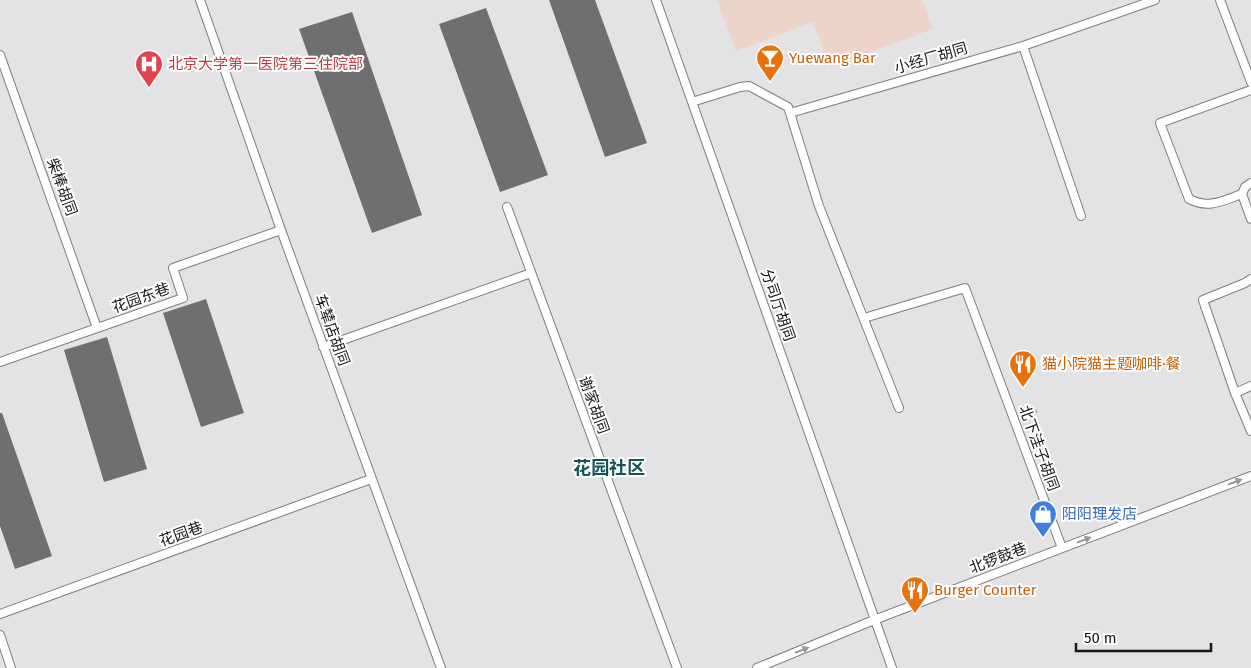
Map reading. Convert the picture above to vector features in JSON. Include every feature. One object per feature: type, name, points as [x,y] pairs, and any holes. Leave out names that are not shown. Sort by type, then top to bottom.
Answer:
[{"type":"lane","name":"车辇店胡同","points":[[200,0],[323,347],[441,668]]},
{"type":"lane","name":"分司厅胡同","points":[[656,0],[892,668]]},
{"type":"lane","name":"小经厂胡同","points":[[790,113],[1023,46],[1154,0]]},
{"type":"lane","points":[[1220,0],[1251,82]]},
{"type":"lane","points":[[1023,46],[1081,216]]},
{"type":"lane","name":"柴棒胡同","points":[[0,55],[97,328]]},
{"type":"lane","points":[[692,102],[749,86],[788,107],[819,206],[899,408]]},
{"type":"lane","points":[[1242,194],[1206,205],[1188,199],[1160,123],[1251,90]]},
{"type":"lane","points":[[1251,183],[1245,187],[1242,194],[1251,219]]},
{"type":"lane","name":"谢家胡同","points":[[507,207],[677,668]]},
{"type":"lane","name":"花园东巷","points":[[0,362],[182,298],[173,268],[281,230]]},
{"type":"lane","points":[[323,347],[530,273]]},
{"type":"lane","points":[[1251,279],[1203,300],[1234,393],[1251,431]]},
{"type":"lane","name":"北下洼子胡同","points":[[864,318],[965,288],[1062,548]]},
{"type":"lane","points":[[1234,393],[1251,386]]},
{"type":"lane","name":"北锣鼓巷","points":[[756,668],[874,620],[1251,476]]},
{"type":"lane","name":"花园巷","points":[[0,614],[371,479]]},
{"type":"lane","points":[[0,635],[11,668]]},
{"type":"path","points":[[1032,469],[1049,462],[1032,413],[1037,411]]},
{"type":"shaded area","points":[[717,0],[922,0],[933,29],[830,67],[813,22],[736,51]]},
{"type":"building","points":[[549,0],[595,0],[647,143],[605,157]]},
{"type":"building","points":[[486,8],[548,175],[500,192],[439,24]]},
{"type":"building","points":[[352,12],[422,215],[372,233],[299,29]]},
{"type":"building","points":[[206,299],[244,413],[201,427],[163,313]]},
{"type":"building","points":[[107,337],[147,469],[104,482],[64,350]]},
{"type":"building","points":[[0,413],[2,413],[52,556],[15,569],[0,526]]},
{"type":"place","name":"Yuewang Bar","points":[[770,82]]},
{"type":"place","name":"北京大学第一医院第三住院部","points":[[149,88]]},
{"type":"place","name":"猫小院猫主题咖啡·餐","points":[[1023,388]]},
{"type":"place","name":"阳阳理发店","points":[[1043,538]]},
{"type":"place","name":"Burger Counter","points":[[915,614]]},
{"type":"district","name":"花园社区","points":[[609,468]]}]
